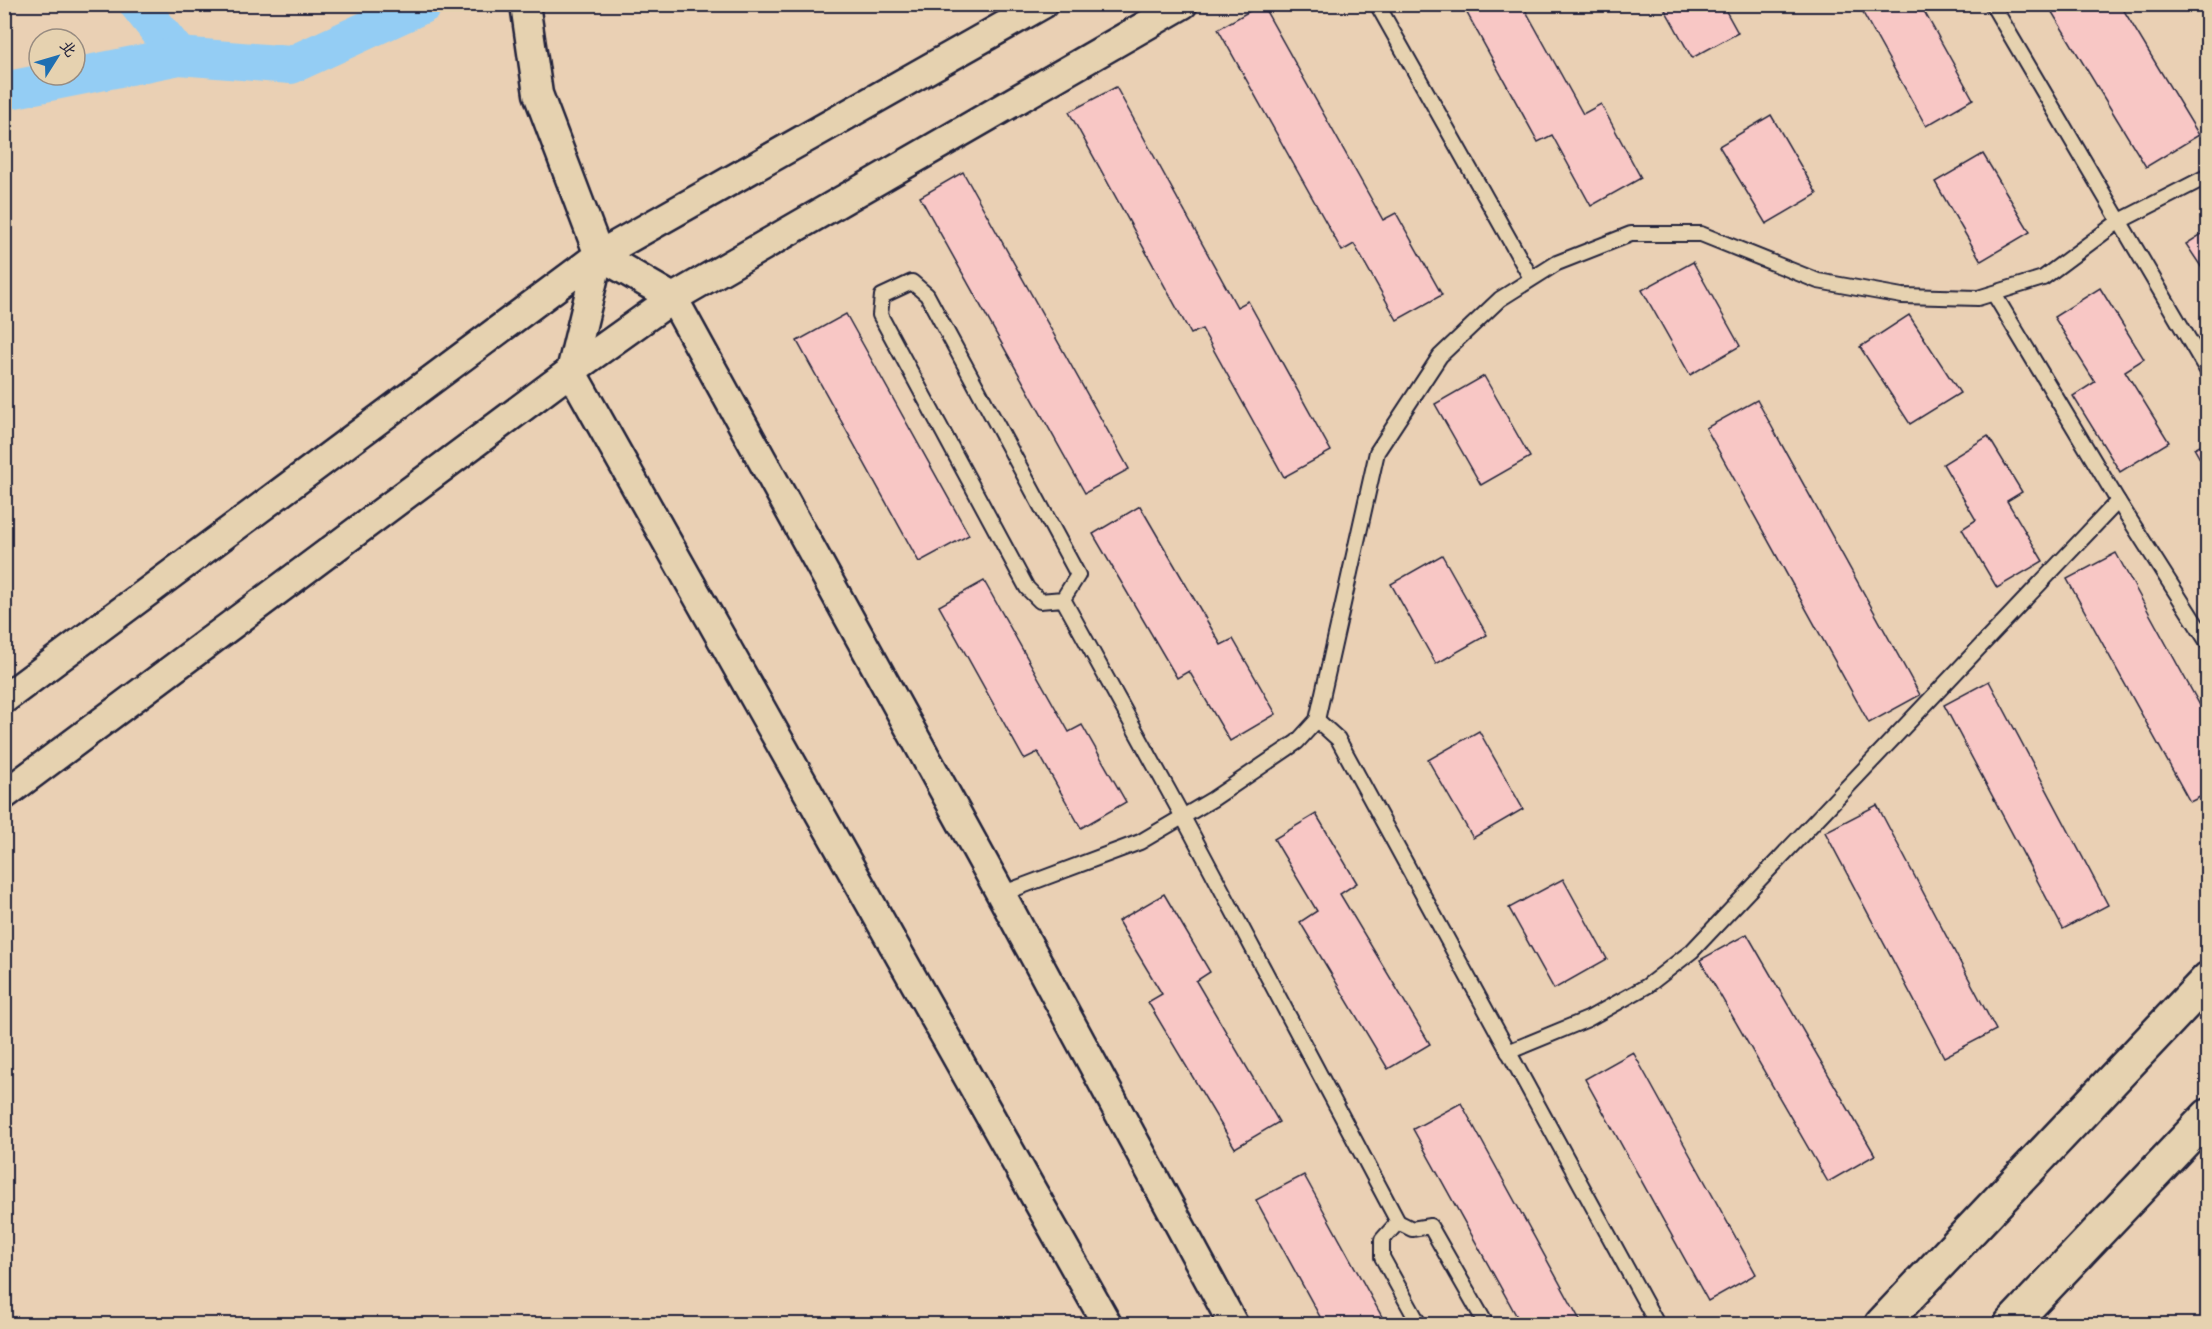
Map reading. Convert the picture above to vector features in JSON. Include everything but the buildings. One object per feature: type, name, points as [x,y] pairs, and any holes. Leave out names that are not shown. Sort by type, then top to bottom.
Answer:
[{"type":"street","points":[[525,4],[538,94],[599,255],[571,371],[1107,1324]]},
{"type":"street","points":[[4,699],[599,255],[1042,4]]},
{"type":"street","points":[[4,795],[571,371],[673,298],[1183,4]]},
{"type":"street","points":[[599,255],[673,298],[1001,894],[1233,1324]]},
{"type":"street","points":[[1882,1324],[2208,979]]},
{"type":"street","points":[[2011,1324],[2208,1116]]},
{"type":"lane","points":[[1377,4],[1531,279]]},
{"type":"lane","points":[[1992,4],[2208,372]]},
{"type":"lane","points":[[1001,894],[1140,842],[1183,817],[1297,742],[1317,720],[1377,452],[1440,356],[1500,298],[1557,263],[1631,234],[1701,234],[1818,281],[1902,296],[1978,298],[2043,278],[2118,222],[2208,176]]},
{"type":"lane","points":[[912,282],[927,295],[1078,575],[1063,599],[1040,601],[1027,588],[880,315],[882,296],[912,282]]},
{"type":"lane","points":[[1994,294],[2118,501],[2208,644]]},
{"type":"lane","points":[[1508,1052],[1588,1019],[1647,986],[1692,951],[2118,501]]},
{"type":"lane","points":[[1063,599],[1183,817],[1398,1222],[1412,1229],[1430,1226],[1486,1324]]},
{"type":"lane","points":[[1317,720],[1338,739],[1657,1324]]},
{"type":"lane","points":[[1398,1222],[1382,1240],[1382,1257],[1419,1324]]},
{"type":"waterway","points":[[138,4],[179,56]]},
{"type":"waterway","points":[[4,91],[179,56],[291,65],[424,4]]}]
